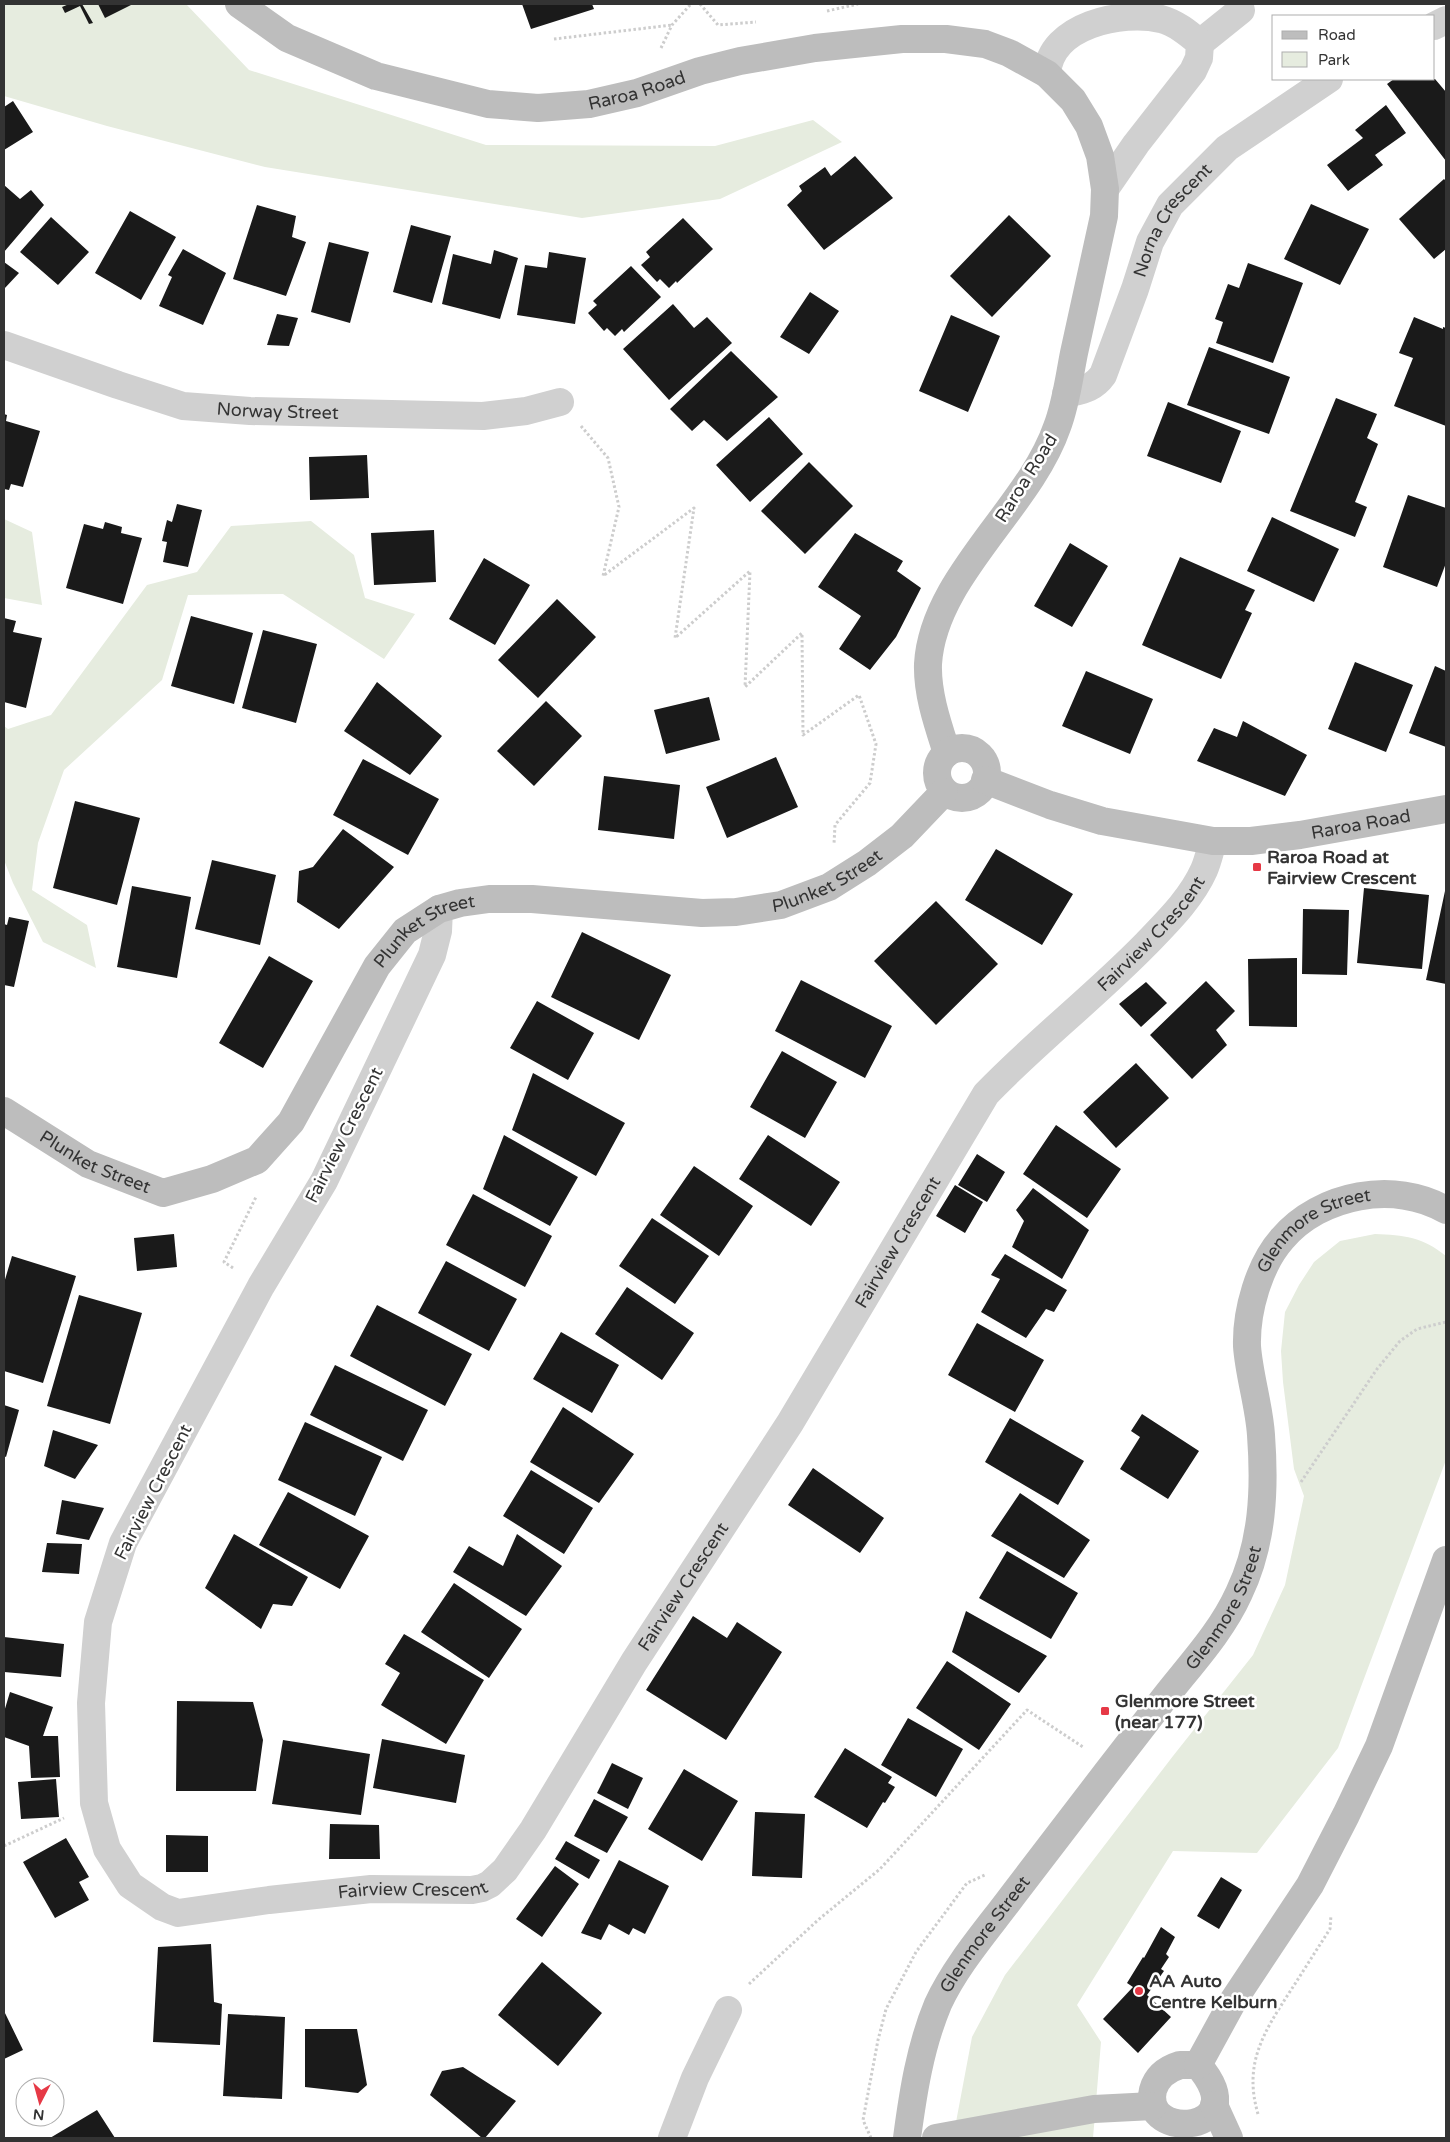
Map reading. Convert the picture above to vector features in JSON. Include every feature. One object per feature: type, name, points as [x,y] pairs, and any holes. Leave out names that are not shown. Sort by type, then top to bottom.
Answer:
[{"type":"main road","name":"Raroa Road","points":[[239,4],[287,38],[376,76],[488,104],[538,108],[589,104],[637,93],[700,71],[740,61],[815,48],[902,39],[946,39],[985,44],[1009,53],[1047,74],[1073,100],[1089,126],[1100,156],[1105,189],[1104,216],[1057,428],[1039,465],[955,586],[939,616],[931,639],[928,666],[930,692],[947,753]]},
{"type":"main road","points":[[962,748],[978,754],[987,768],[985,780],[979,791],[972,796],[956,798],[944,792],[938,782],[936,774],[941,759],[947,753],[962,748]]},
{"type":"main road","name":"Raroa Road","points":[[985,780],[1050,805],[1102,821],[1213,841],[1251,841],[1446,809]]},
{"type":"main road","name":"Plunket Street","points":[[4,1111],[88,1164],[163,1193],[212,1179],[257,1160],[291,1122],[377,966],[405,931],[439,909],[460,903],[489,899],[532,899],[702,912],[736,912],[781,905],[829,887],[867,863],[902,836],[944,792]]},
{"type":"main road","name":"Glenmore Street","points":[[906,2138],[912,2095],[926,2036],[940,2001],[973,1948],[1160,1704],[1219,1631],[1239,1595],[1253,1560],[1263,1511],[1261,1433],[1247,1344],[1252,1298],[1263,1268],[1281,1240],[1303,1219],[1330,1203],[1360,1196],[1386,1195],[1415,1197],[1446,1210]]},
{"type":"main road","points":[[1198,2065],[1233,2001],[1310,1885],[1346,1815],[1379,1746],[1446,1560]]},
{"type":"main road","points":[[1180,2065],[1198,2065],[1214,2086],[1214,2105],[1210,2115],[1203,2122],[1184,2128],[1179,2132],[1158,2115],[1153,2106],[1152,2095],[1155,2084],[1169,2068],[1180,2065]]},
{"type":"main road","points":[[1214,2105],[1229,2138]]},
{"type":"main road","points":[[936,2138],[1094,2109],[1153,2106]]},
{"type":"street","points":[[1105,189],[1136,144],[1194,72],[1199,58],[1200,43],[1241,10]]},
{"type":"street","points":[[1047,74],[1048,63],[1052,54],[1078,29],[1113,18],[1141,16],[1162,19],[1182,28],[1200,43]]},
{"type":"street","name":"Norna Crescent","points":[[1066,394],[1091,388],[1103,375],[1135,290],[1150,242],[1170,205],[1228,148],[1327,80]]},
{"type":"street","name":"Norway Street","points":[[4,345],[183,406],[250,410],[483,416],[526,411],[560,402]]},
{"type":"street","name":"Fairview Crescent","points":[[439,909],[438,931],[432,955],[364,1098],[324,1181],[261,1286],[123,1543],[98,1622],[91,1703],[94,1803],[107,1849],[130,1885],[162,1908],[178,1913],[269,1900],[371,1889],[472,1890],[490,1884],[505,1870],[533,1830],[634,1662],[790,1423],[986,1094],[1003,1076],[1109,982],[1162,928],[1204,870],[1213,841]]},
{"type":"street","points":[[672,2138],[696,2078],[728,2010]]},
{"type":"path","points":[[700,4],[718,25],[766,21]]},
{"type":"path","points":[[820,12],[858,4]]},
{"type":"path","points":[[554,39],[672,26]]},
{"type":"path","points":[[560,402],[608,458],[619,507],[603,576],[694,508],[675,638],[750,571],[745,687],[802,633],[803,735],[859,695],[876,744],[870,783],[835,825],[829,887]]},
{"type":"path","points":[[257,1160],[264,1180],[224,1262],[261,1286]]},
{"type":"path","points":[[1301,1482],[1377,1369],[1400,1342],[1417,1329],[1446,1322]]},
{"type":"path","points":[[728,2010],[767,1966],[880,1869],[1027,1710],[1077,1743]]},
{"type":"path","points":[[4,1846],[94,1803]]},
{"type":"path","points":[[1260,2121],[1252,2090],[1256,2055],[1265,2030],[1330,1929],[1331,1918]]},
{"type":"path","points":[[866,2127],[871,2138]]},
{"type":"green space","points":[[4,4],[186,4],[249,70],[486,145],[715,146],[813,120],[842,142],[720,199],[582,218],[265,167],[107,126],[4,96]]},
{"type":"green space","points":[[4,519],[32,532],[42,605],[4,598]]},
{"type":"green space","points":[[311,521],[354,555],[365,598],[415,614],[384,659],[283,594],[188,595],[162,680],[64,770],[38,843],[32,890],[87,925],[96,968],[43,942],[13,883],[4,860],[4,726],[8,729],[51,715],[147,585],[197,572],[231,526]]},
{"type":"green space","points":[[1375,1234],[1413,1238],[1429,1245],[1446,1256],[1446,1460],[1338,1748],[1257,1853],[1173,1851],[1077,2005],[1101,2042],[1093,2138],[953,2138],[972,2037],[1005,1975],[1253,1655],[1285,1585],[1304,1496],[1294,1469],[1283,1382],[1281,1351],[1285,1312],[1314,1262],[1340,1241]]},
{"type":"building","points":[[69,4],[82,4],[93,23],[89,24],[80,6],[65,13],[62,7]]},
{"type":"building","points":[[98,4],[133,4],[105,18]]},
{"type":"building","points":[[522,4],[592,4],[594,9],[531,29]]},
{"type":"building","points":[[1435,79],[1446,92],[1446,161],[1387,84],[1393,80]]},
{"type":"building","points":[[13,101],[33,132],[4,150],[4,107]]},
{"type":"building","points":[[1386,105],[1406,133],[1375,155],[1383,165],[1348,191],[1327,165],[1363,138],[1355,130]]},
{"type":"building","points":[[855,156],[893,198],[824,250],[787,205],[802,191],[799,186],[825,167],[831,176]]},
{"type":"building","points":[[1444,179],[1446,181],[1446,249],[1434,259],[1399,219]]},
{"type":"building","points":[[4,185],[20,199],[31,190],[44,205],[4,252]]},
{"type":"building","points":[[1311,204],[1369,229],[1340,285],[1284,259]]},
{"type":"building","points":[[257,205],[296,216],[292,237],[306,242],[286,296],[233,279]]},
{"type":"building","points":[[130,211],[176,237],[141,300],[95,273]]},
{"type":"building","points":[[1009,215],[1051,256],[992,317],[950,276]]},
{"type":"building","points":[[51,217],[89,252],[58,285],[20,252]]},
{"type":"building","points":[[683,218],[713,249],[677,283],[676,281],[669,288],[660,279],[657,282],[641,265],[650,257],[646,252]]},
{"type":"building","points":[[411,225],[451,236],[432,303],[393,292]]},
{"type":"building","points":[[329,242],[369,252],[350,323],[311,312]]},
{"type":"building","points":[[183,249],[226,273],[203,325],[159,306],[172,277],[168,275]]},
{"type":"building","points":[[494,250],[518,258],[500,319],[442,304],[453,254],[491,264]]},
{"type":"building","points":[[549,252],[586,258],[575,324],[517,315],[525,265],[547,268]]},
{"type":"building","points":[[4,262],[19,273],[4,289]]},
{"type":"building","points":[[1248,263],[1303,283],[1273,363],[1216,343],[1223,322],[1215,319],[1228,284],[1239,288]]},
{"type":"building","points":[[631,266],[661,297],[624,332],[622,329],[615,336],[607,328],[604,331],[588,313],[597,305],[593,301]]},
{"type":"building","points":[[810,292],[839,311],[809,354],[780,337]]},
{"type":"building","points":[[673,304],[694,328],[707,317],[732,343],[669,400],[623,349]]},
{"type":"building","points":[[277,314],[298,318],[289,346],[267,345]]},
{"type":"building","points":[[951,315],[1000,336],[968,412],[919,391]]},
{"type":"building","points":[[1414,317],[1443,329],[1443,327],[1446,328],[1446,426],[1394,406],[1413,358],[1399,353]]},
{"type":"building","points":[[1209,347],[1290,377],[1269,434],[1187,405]]},
{"type":"building","points":[[731,351],[778,397],[727,441],[704,420],[692,431],[670,409]]},
{"type":"building","points":[[1336,398],[1377,414],[1367,438],[1378,444],[1355,502],[1367,507],[1355,537],[1290,511]]},
{"type":"building","points":[[1168,402],[1241,431],[1221,483],[1147,456]]},
{"type":"building","points":[[4,414],[7,415],[6,421],[40,431],[23,487],[11,484],[9,490],[4,489]]},
{"type":"building","points":[[769,417],[803,454],[750,502],[716,465]]},
{"type":"building","points":[[367,455],[369,498],[310,500],[309,457]]},
{"type":"building","points":[[809,462],[853,506],[805,554],[761,511]]},
{"type":"building","points":[[1408,495],[1446,508],[1446,563],[1437,587],[1383,567]]},
{"type":"building","points":[[177,504],[202,510],[188,567],[163,562],[167,542],[162,541],[167,520],[172,522]]},
{"type":"building","points":[[1272,517],[1339,549],[1314,602],[1247,571]]},
{"type":"building","points":[[105,522],[122,527],[121,533],[142,538],[123,604],[66,588],[84,524],[103,529]]},
{"type":"building","points":[[434,530],[436,582],[374,585],[371,533]]},
{"type":"building","points":[[855,533],[903,561],[897,571],[921,588],[896,637],[870,670],[839,649],[861,616],[818,587]]},
{"type":"building","points":[[1070,543],[1108,566],[1072,627],[1034,606]]},
{"type":"building","points":[[1180,557],[1255,590],[1245,610],[1252,613],[1221,679],[1142,645]]},
{"type":"building","points":[[484,558],[530,585],[495,645],[449,619]]},
{"type":"building","points":[[557,599],[596,637],[538,698],[498,660]]},
{"type":"building","points":[[191,616],[253,633],[234,704],[171,686]]},
{"type":"building","points":[[4,618],[16,621],[13,632],[42,638],[26,708],[4,702]]},
{"type":"building","points":[[263,630],[317,644],[296,723],[242,708]]},
{"type":"building","points":[[1355,662],[1413,685],[1386,752],[1328,729]]},
{"type":"building","points":[[1435,666],[1446,671],[1446,747],[1409,733]]},
{"type":"building","points":[[1086,671],[1153,699],[1130,754],[1062,726]]},
{"type":"building","points":[[377,682],[442,736],[410,775],[344,731]]},
{"type":"building","points":[[709,697],[720,740],[666,754],[654,710]]},
{"type":"building","points":[[546,701],[582,736],[534,786],[497,751]]},
{"type":"building","points":[[1243,721],[1307,755],[1285,796],[1197,761],[1214,728],[1237,737]]},
{"type":"building","points":[[776,757],[798,807],[727,838],[706,787]]},
{"type":"building","points":[[363,759],[439,799],[408,855],[333,815]]},
{"type":"building","points":[[604,776],[680,785],[674,839],[598,830]]},
{"type":"building","points":[[75,801],[140,818],[117,905],[53,888]]},
{"type":"building","points":[[343,829],[394,867],[339,929],[297,902],[299,871],[313,867]]},
{"type":"building","points":[[996,849],[1073,894],[1042,945],[965,900]]},
{"type":"building","points":[[212,860],[276,875],[260,945],[195,929]]},
{"type":"building","points":[[132,886],[191,897],[177,978],[117,967]]},
{"type":"building","points":[[1364,888],[1429,895],[1422,969],[1357,963]]},
{"type":"building","points":[[1446,891],[1446,984],[1426,980]]},
{"type":"building","points":[[936,901],[998,964],[936,1025],[874,961]]},
{"type":"building","points":[[1303,909],[1349,910],[1347,975],[1302,974]]},
{"type":"building","points":[[9,917],[29,921],[14,987],[4,985],[4,924],[7,925]]},
{"type":"building","points":[[582,932],[671,975],[639,1040],[551,997]]},
{"type":"building","points":[[269,956],[313,981],[263,1068],[219,1043]]},
{"type":"building","points":[[1297,958],[1297,1027],[1249,1026],[1248,959]]},
{"type":"building","points":[[801,980],[892,1026],[865,1078],[775,1031]]},
{"type":"building","points":[[1206,981],[1235,1011],[1216,1030],[1227,1045],[1192,1079],[1150,1035]]},
{"type":"building","points":[[1146,982],[1167,1003],[1141,1027],[1119,1004]]},
{"type":"building","points":[[537,1001],[594,1033],[568,1080],[510,1048]]},
{"type":"building","points":[[782,1051],[837,1082],[805,1138],[750,1107]]},
{"type":"building","points":[[1136,1063],[1169,1098],[1116,1148],[1083,1112]]},
{"type":"building","points":[[533,1073],[625,1123],[596,1176],[512,1130]]},
{"type":"building","points":[[1056,1125],[1121,1169],[1087,1218],[1023,1174]]},
{"type":"building","points":[[504,1135],[578,1177],[550,1226],[483,1189]]},
{"type":"building","points":[[768,1135],[840,1182],[811,1226],[739,1179]]},
{"type":"building","points":[[977,1154],[1005,1172],[987,1202],[958,1185]]},
{"type":"building","points":[[694,1166],[753,1206],[719,1256],[660,1215]]},
{"type":"building","points":[[955,1185],[983,1202],[965,1233],[936,1216]]},
{"type":"building","points":[[1033,1188],[1089,1230],[1062,1279],[1012,1247],[1024,1221],[1016,1210]]},
{"type":"building","points":[[473,1194],[552,1236],[525,1287],[446,1245]]},
{"type":"building","points":[[652,1218],[709,1256],[675,1304],[619,1266]]},
{"type":"building","points":[[174,1234],[177,1267],[137,1271],[134,1238]]},
{"type":"building","points":[[1005,1254],[1067,1290],[1054,1312],[1046,1309],[1026,1338],[981,1312],[1000,1279],[991,1275]]},
{"type":"building","points":[[12,1256],[76,1276],[43,1383],[4,1371],[4,1283]]},
{"type":"building","points":[[446,1261],[517,1299],[489,1351],[418,1313]]},
{"type":"building","points":[[627,1287],[694,1333],[662,1380],[595,1334]]},
{"type":"building","points":[[79,1295],[142,1313],[110,1424],[47,1406]]},
{"type":"building","points":[[377,1305],[472,1354],[445,1406],[350,1356]]},
{"type":"building","points":[[977,1323],[1044,1360],[1015,1412],[948,1375]]},
{"type":"building","points":[[561,1332],[619,1365],[592,1413],[533,1379]]},
{"type":"building","points":[[335,1365],[428,1410],[403,1461],[310,1415]]},
{"type":"building","points":[[4,1405],[19,1410],[6,1457],[4,1456]]},
{"type":"building","points":[[563,1407],[634,1454],[599,1503],[530,1462]]},
{"type":"building","points":[[1142,1414],[1199,1451],[1168,1499],[1120,1469],[1140,1437],[1131,1431]]},
{"type":"building","points":[[1010,1418],[1084,1461],[1058,1505],[985,1462]]},
{"type":"building","points":[[305,1422],[382,1457],[355,1516],[278,1480]]},
{"type":"building","points":[[53,1430],[98,1445],[75,1479],[44,1466]]},
{"type":"building","points":[[813,1468],[884,1518],[860,1553],[788,1505]]},
{"type":"building","points":[[531,1470],[593,1508],[564,1554],[503,1516]]},
{"type":"building","points":[[288,1492],[369,1536],[340,1589],[259,1545]]},
{"type":"building","points":[[1020,1493],[1090,1540],[1064,1578],[991,1536]]},
{"type":"building","points":[[62,1500],[104,1508],[89,1540],[56,1534]]},
{"type":"building","points":[[234,1534],[308,1577],[292,1606],[273,1604],[261,1629],[205,1588]]},
{"type":"building","points":[[517,1534],[562,1566],[526,1616],[453,1572],[469,1546],[503,1566]]},
{"type":"building","points":[[47,1543],[82,1544],[79,1574],[42,1572]]},
{"type":"building","points":[[1007,1551],[1078,1593],[1051,1639],[979,1598]]},
{"type":"building","points":[[454,1583],[522,1629],[489,1678],[421,1632]]},
{"type":"building","points":[[966,1611],[1047,1656],[1019,1693],[952,1652]]},
{"type":"building","points":[[693,1616],[727,1638],[737,1622],[782,1652],[726,1740],[646,1690]]},
{"type":"building","points":[[404,1634],[484,1680],[446,1744],[381,1705],[400,1673],[385,1664]]},
{"type":"building","points":[[4,1637],[64,1644],[61,1677],[4,1672]]},
{"type":"building","points":[[947,1661],[1011,1704],[979,1750],[916,1708]]},
{"type":"building","points":[[10,1692],[53,1707],[43,1736],[58,1736],[60,1777],[31,1778],[29,1746],[4,1737],[4,1712]]},
{"type":"building","points":[[177,1701],[253,1702],[263,1740],[256,1791],[176,1791]]},
{"type":"building","points":[[908,1718],[963,1749],[936,1797],[881,1765]]},
{"type":"building","points":[[382,1739],[465,1755],[456,1803],[373,1788]]},
{"type":"building","points":[[283,1740],[370,1754],[361,1815],[272,1804]]},
{"type":"building","points":[[845,1748],[892,1777],[888,1783],[895,1787],[867,1828],[814,1797]]},
{"type":"building","points":[[612,1763],[643,1778],[628,1809],[597,1793]]},
{"type":"building","points":[[684,1769],[738,1801],[702,1861],[648,1829]]},
{"type":"building","points":[[56,1779],[59,1817],[21,1819],[18,1782]]},
{"type":"building","points":[[594,1799],[628,1817],[607,1853],[574,1836]]},
{"type":"building","points":[[755,1812],[805,1814],[802,1878],[752,1876]]},
{"type":"building","points":[[330,1824],[379,1825],[380,1859],[329,1859]]},
{"type":"building","points":[[166,1835],[208,1836],[208,1872],[166,1872]]},
{"type":"building","points":[[66,1838],[89,1877],[79,1882],[89,1900],[55,1918],[23,1862]]},
{"type":"building","points":[[566,1841],[600,1860],[589,1879],[555,1859]]},
{"type":"building","points":[[619,1860],[669,1886],[645,1934],[633,1928],[629,1935],[609,1924],[601,1940],[581,1933]]},
{"type":"building","points":[[555,1866],[579,1884],[542,1937],[516,1919]]},
{"type":"building","points":[[1221,1877],[1242,1890],[1219,1929],[1197,1916]]},
{"type":"building","name":"AA Auto Centre Kelburn","points":[[1161,1927],[1175,1937],[1166,1954],[1169,1957],[1161,1969],[1164,1971],[1147,1995],[1171,2017],[1138,2053],[1103,2019],[1133,1987],[1127,1983],[1144,1958]]},
{"type":"building","points":[[211,1944],[214,2002],[222,2004],[220,2045],[153,2042],[158,1947]]},
{"type":"building","points":[[542,1962],[602,2013],[558,2066],[498,2015]]},
{"type":"building","points":[[4,2011],[23,2050],[4,2059]]},
{"type":"building","points":[[228,2014],[285,2017],[282,2099],[223,2096]]},
{"type":"building","points":[[305,2029],[357,2029],[367,2085],[358,2093],[305,2087]]},
{"type":"building","points":[[463,2067],[516,2101],[485,2138],[482,2138],[430,2095],[442,2071]]},
{"type":"building","points":[[97,2110],[115,2138],[50,2138]]},
{"type":"place","name":"Raroa Road at Fairview Crescent","points":[[1257,867]]},
{"type":"place","name":"Glenmore Street (near 177)","points":[[1105,1711]]},
{"type":"place","name":"AA Auto Centre Kelburn","points":[[1139,1991]]}]
